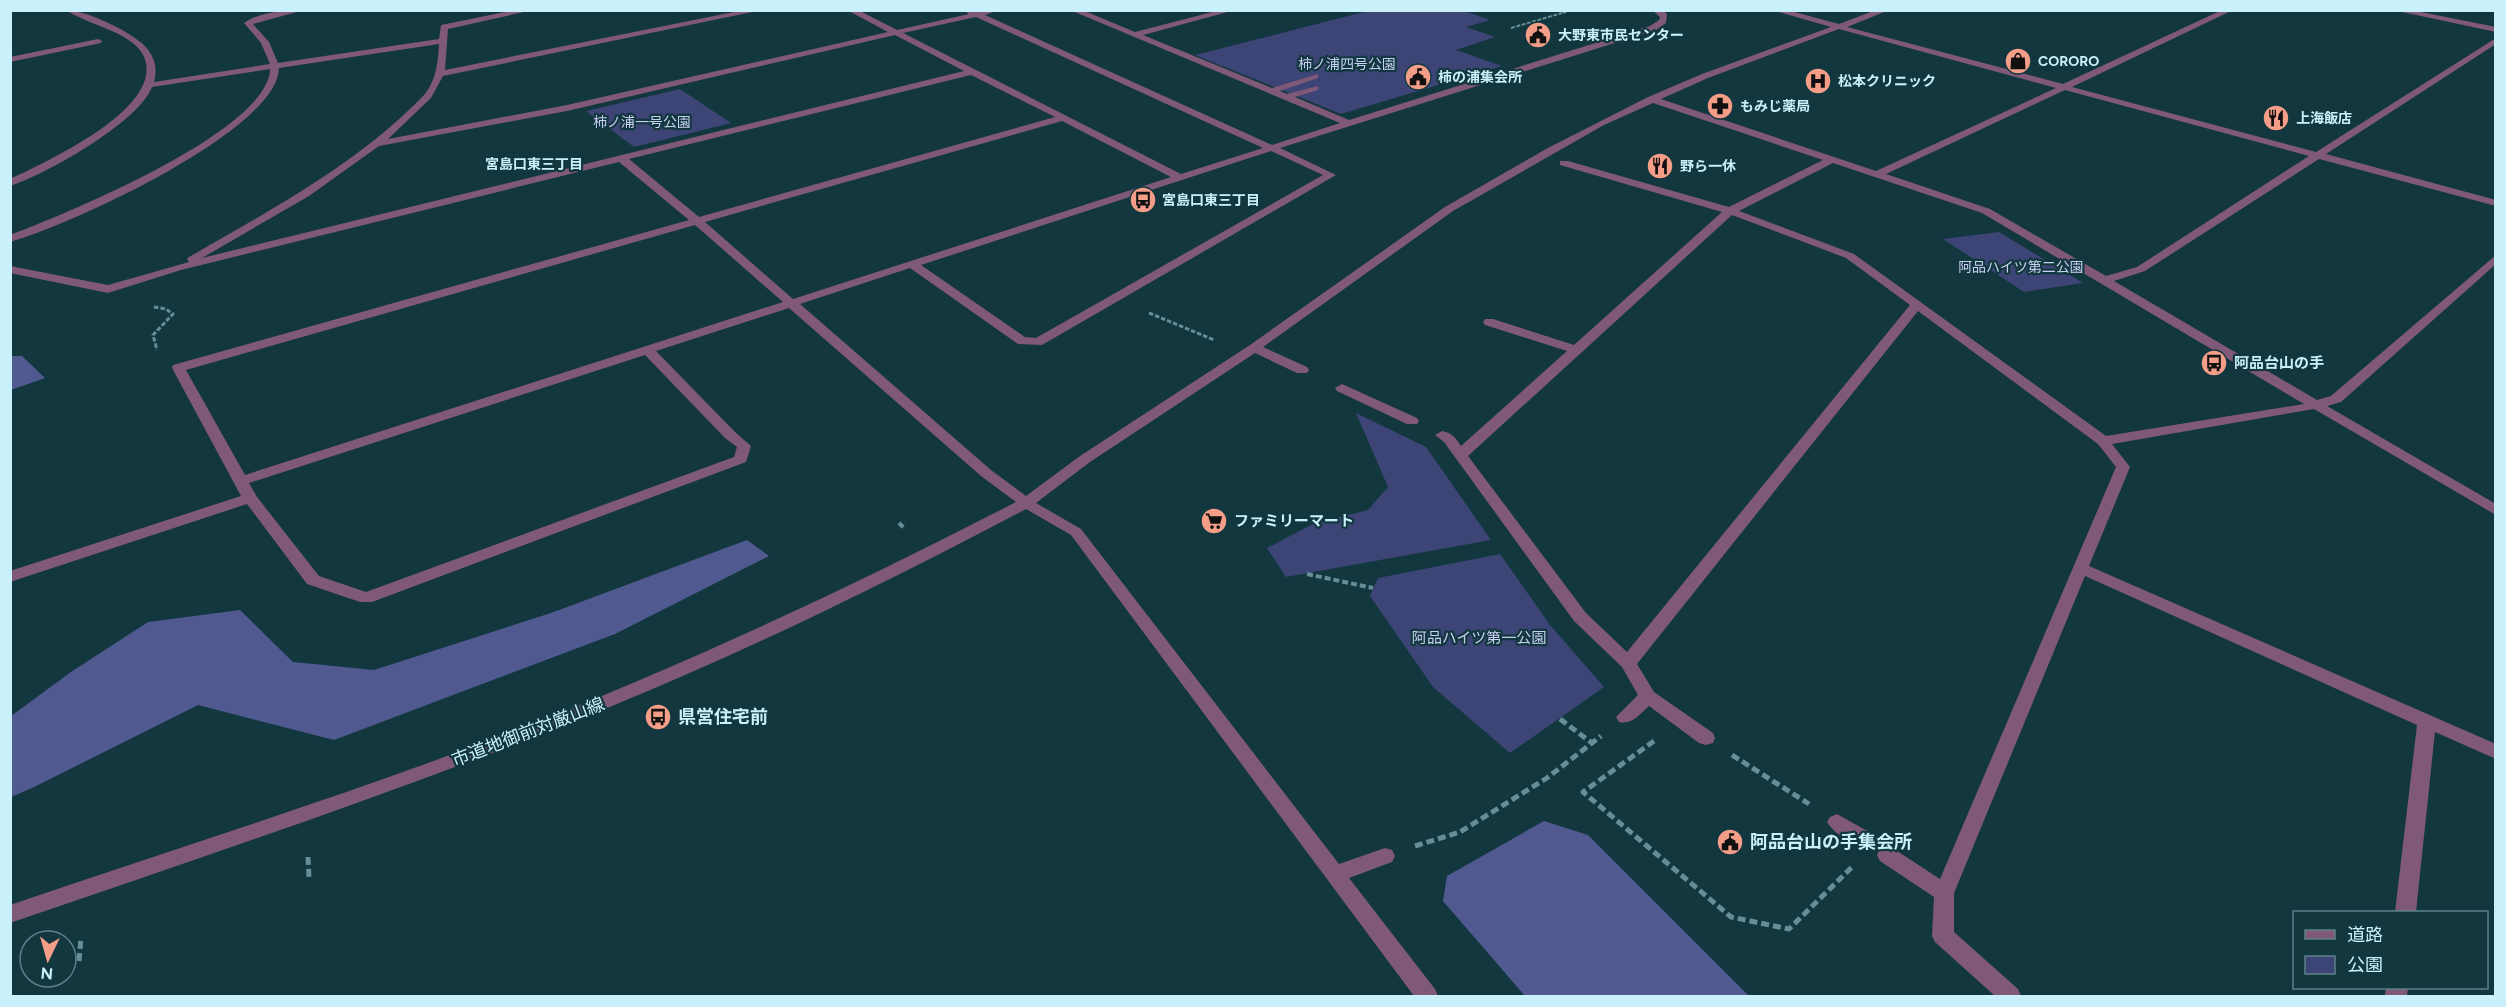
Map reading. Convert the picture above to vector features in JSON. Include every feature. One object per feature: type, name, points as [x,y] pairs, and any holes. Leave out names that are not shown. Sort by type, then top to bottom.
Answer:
[{"type":"street","points":[[10,183],[78,148],[105,131],[141,99],[150,85],[154,72],[152,61],[146,51],[135,42],[70,10]]},
{"type":"street","points":[[10,239],[58,221],[123,191],[203,146],[234,123],[259,102],[272,82],[274,66],[267,46],[248,23],[260,18],[300,10]]},
{"type":"street","points":[[177,268],[338,174],[394,129],[432,90],[440,74],[444,27],[529,10]]},
{"type":"street","points":[[440,74],[758,10]]},
{"type":"street","points":[[851,10],[1181,178]]},
{"type":"street","points":[[375,144],[567,108],[895,33],[972,12],[995,10]]},
{"type":"street","points":[[1074,10],[1349,123]]},
{"type":"street","points":[[1134,35],[1231,10]]},
{"type":"street","points":[[241,481],[1349,123],[1653,28],[1663,21],[1664,16],[1656,10]]},
{"type":"street","points":[[1776,10],[2496,203]]},
{"type":"street","name":"市道地御前対厳山線","points":[[10,914],[328,806],[475,753],[599,704],[730,648],[932,552],[1026,503],[1085,459],[1254,348],[1449,209],[1549,151],[1651,99],[1705,76],[1885,10]]},
{"type":"street","points":[[1878,174],[2229,10]]},
{"type":"street","points":[[2397,10],[2496,30]]},
{"type":"street","points":[[913,265],[1022,341],[1038,342],[1330,175],[972,12]]},
{"type":"street","points":[[2103,281],[2140,269],[2496,40]]},
{"type":"street","points":[[10,60],[98,41]]},
{"type":"street","points":[[150,85],[442,41]]},
{"type":"street","points":[[10,269],[108,289],[177,268],[971,72]]},
{"type":"street","points":[[1272,91],[1315,76]]},
{"type":"street","points":[[1287,97],[1315,88]]},
{"type":"street","points":[[1651,99],[1986,211],[2496,511]]},
{"type":"street","points":[[648,350],[730,435],[744,446],[741,459],[366,598],[314,580],[250,498],[178,368],[1063,118]]},
{"type":"street","points":[[622,159],[697,221],[986,473],[1026,503],[1076,532],[1426,996]]},
{"type":"street","points":[[1460,455],[1730,212],[1833,159]]},
{"type":"street","points":[[1564,163],[1730,212],[1798,235],[1850,256],[2103,441],[2123,467],[1944,893],[1943,936],[2010,996]]},
{"type":"street","points":[[2103,441],[2316,406],[2343,394],[2496,258]]},
{"type":"street","points":[[1628,663],[1917,304]]},
{"type":"street","points":[[1489,322],[1577,350]]},
{"type":"street","points":[[1254,348],[1302,370]]},
{"type":"street","points":[[1342,388],[1412,421]]},
{"type":"street","points":[[1442,435],[1449,439],[1580,616],[1628,663],[1648,696],[1706,738]]},
{"type":"street","points":[[10,578],[250,498]]},
{"type":"street","points":[[2080,568],[2496,752]]},
{"type":"street","points":[[1625,717],[1648,696]]},
{"type":"street","points":[[2405,911],[2427,721]]},
{"type":"street","points":[[1837,822],[1863,838]]},
{"type":"street","points":[[1887,855],[1944,893]]},
{"type":"street","points":[[1336,875],[1358,864],[1385,856]]},
{"type":"path","points":[[1511,27],[1570,10]]},
{"type":"path","points":[[1114,299],[1218,342]]},
{"type":"path","points":[[158,353],[153,334],[173,314],[166,309]]},
{"type":"path","points":[[1306,574],[1373,588]]},
{"type":"path","points":[[1385,856],[1460,832],[1547,778],[1625,717]]},
{"type":"path","points":[[1560,718],[1592,743]]},
{"type":"path","points":[[1681,721],[1583,792],[1731,917],[1788,928],[1857,864]]},
{"type":"path","points":[[1706,738],[1837,822]]},
{"type":"path","points":[[308,857],[309,878]]},
{"type":"path","points":[[79,961],[81,938]]},
{"type":"green space","name":"柿ノ浦四号公園","points":[[1461,10],[1490,20],[1466,27],[1495,37],[1456,50],[1502,66],[1341,114],[1195,55],[1368,11]]},
{"type":"green space","name":"柿ノ浦一号公園","points":[[680,89],[731,123],[634,147],[586,111]]},
{"type":"green space","name":"阿品ハイツ第二公園","points":[[1999,232],[2083,283],[2024,292],[1943,239]]},
{"type":"green space","points":[[1356,413],[1426,447],[1491,540],[1286,577],[1267,548],[1313,524],[1368,510],[1388,487]]},
{"type":"green space","name":"阿品ハイツ第一公園","points":[[1500,554],[1550,625],[1604,687],[1510,753],[1433,687],[1370,596],[1378,578]]},
{"type":"shaded area","points":[[11,356],[22,356],[45,378],[11,390]]},
{"type":"shaded area","points":[[747,540],[769,556],[615,634],[334,740],[198,705],[11,797],[11,716],[71,672],[148,622],[240,610],[293,662],[374,670],[551,613]]},
{"type":"shaded area","points":[[1544,821],[1588,835],[1749,996],[1525,996],[1443,901],[1447,876]]},
{"type":"place","name":"大野東市民センター","points":[[1538,35]]},
{"type":"place","name":"CORORO","points":[[2018,61]]},
{"type":"place","name":"柿の浦集会所","points":[[1418,77]]},
{"type":"place","name":"松本クリニック","points":[[1818,81]]},
{"type":"place","name":"もみじ薬局","points":[[1720,106]]},
{"type":"place","name":"上海飯店","points":[[2276,118]]},
{"type":"place","name":"野ら一休","points":[[1660,166]]},
{"type":"place","name":"宮島口東三丁目","points":[[1143,200]]},
{"type":"place","name":"阿品台山の手","points":[[2214,363]]},
{"type":"place","name":"ファミリーマート","points":[[1214,521]]},
{"type":"place","name":"県営住宅前","points":[[658,717]]},
{"type":"place","name":"阿品台山の手集会所","points":[[1730,842]]},
{"type":"district","name":"宮島口東三丁目","points":[[534,164]]}]
